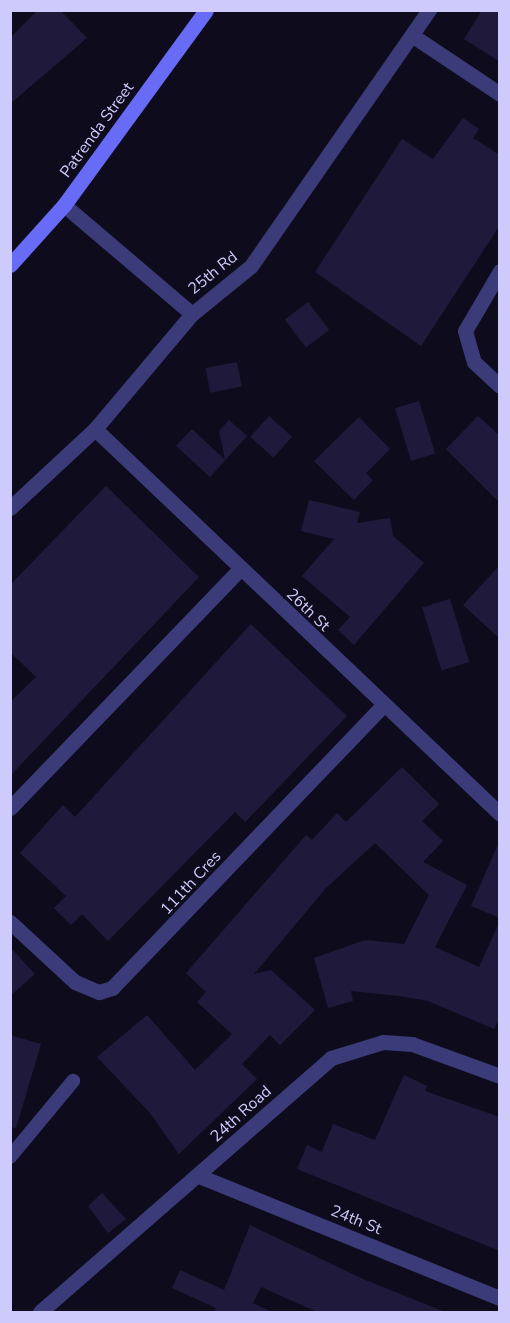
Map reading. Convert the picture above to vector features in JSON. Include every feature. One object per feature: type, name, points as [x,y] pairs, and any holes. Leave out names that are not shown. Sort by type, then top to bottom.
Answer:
[{"type":"street","name":"Patrenda Street","points":[[10,265],[64,205],[206,10]]},
{"type":"street","name":"25th Rd","points":[[10,508],[95,429],[192,314],[251,266],[429,10]]},
{"type":"street","points":[[413,36],[500,94]]},
{"type":"street","points":[[64,205],[192,314]]},
{"type":"street","points":[[500,271],[465,331],[474,362],[500,386]]},
{"type":"street","name":"26th St","points":[[95,429],[382,706],[500,814]]},
{"type":"street","points":[[10,808],[240,569]]},
{"type":"street","name":"111th Cres","points":[[10,922],[75,982],[99,992],[112,988],[382,706]]},
{"type":"street","name":"24th Road","points":[[50,1309],[331,1058],[362,1046],[412,1044],[500,1076]]},
{"type":"street","name":"24th St","points":[[199,1176],[500,1298]]},
{"type":"lane","points":[[10,1157],[73,1081]]},
{"type":"building","points":[[38,10],[60,10],[87,38],[10,104],[10,38]]},
{"type":"building","points":[[482,10],[500,10],[500,62],[464,39]]},
{"type":"building","points":[[463,118],[479,129],[473,138],[500,155],[500,225],[421,346],[315,272],[402,139],[433,159]]},
{"type":"building","points":[[308,302],[329,330],[306,347],[285,319]]},
{"type":"building","points":[[237,362],[242,387],[210,393],[206,368]]},
{"type":"building","points":[[419,401],[435,454],[411,461],[395,408]]},
{"type":"building","points":[[269,416],[292,437],[273,458],[250,437]]},
{"type":"building","points":[[478,416],[500,436],[500,503],[446,449]]},
{"type":"building","points":[[359,417],[390,449],[366,473],[373,480],[354,500],[314,461]]},
{"type":"building","points":[[229,420],[247,436],[210,477],[176,446],[192,429],[225,460],[219,431]]},
{"type":"building","points":[[106,486],[199,577],[10,776],[10,702],[36,677],[10,652],[10,585]]},
{"type":"building","points":[[309,500],[360,512],[357,523],[390,518],[393,536],[424,563],[354,645],[338,630],[350,617],[302,576],[334,539],[301,531]]},
{"type":"building","points":[[500,565],[500,639],[463,605]]},
{"type":"building","points":[[450,599],[469,662],[442,671],[422,607]]},
{"type":"building","points":[[251,624],[347,716],[245,822],[235,812],[108,941],[82,914],[71,925],[54,908],[66,896],[20,853],[63,805],[75,817]]},
{"type":"building","points":[[402,767],[439,804],[422,821],[443,841],[423,862],[467,885],[435,947],[479,967],[500,921],[500,1017],[494,1029],[428,1001],[399,996],[351,991],[353,1001],[328,1008],[314,958],[365,940],[404,944],[429,895],[375,843],[326,888],[254,974],[271,970],[315,1010],[280,1045],[270,1035],[242,1064],[257,1079],[179,1154],[150,1113],[97,1057],[147,1015],[195,1070],[232,1034],[197,1002],[206,992],[186,973],[306,835],[312,840],[337,813],[346,822]]},
{"type":"building","points":[[500,840],[500,918],[471,906]]},
{"type":"building","points":[[10,947],[35,974],[10,996]]},
{"type":"building","points":[[10,1035],[41,1044],[16,1128],[10,1127]]},
{"type":"building","points":[[404,1075],[427,1086],[425,1091],[500,1117],[500,1251],[297,1169],[307,1145],[322,1152],[333,1124],[375,1140]]},
{"type":"building","points":[[102,1193],[126,1219],[108,1233],[88,1206]]},
{"type":"building","points":[[250,1225],[363,1279],[445,1312],[317,1312],[261,1287],[253,1303],[272,1312],[214,1312],[216,1308],[172,1288],[180,1270],[224,1290]]}]
